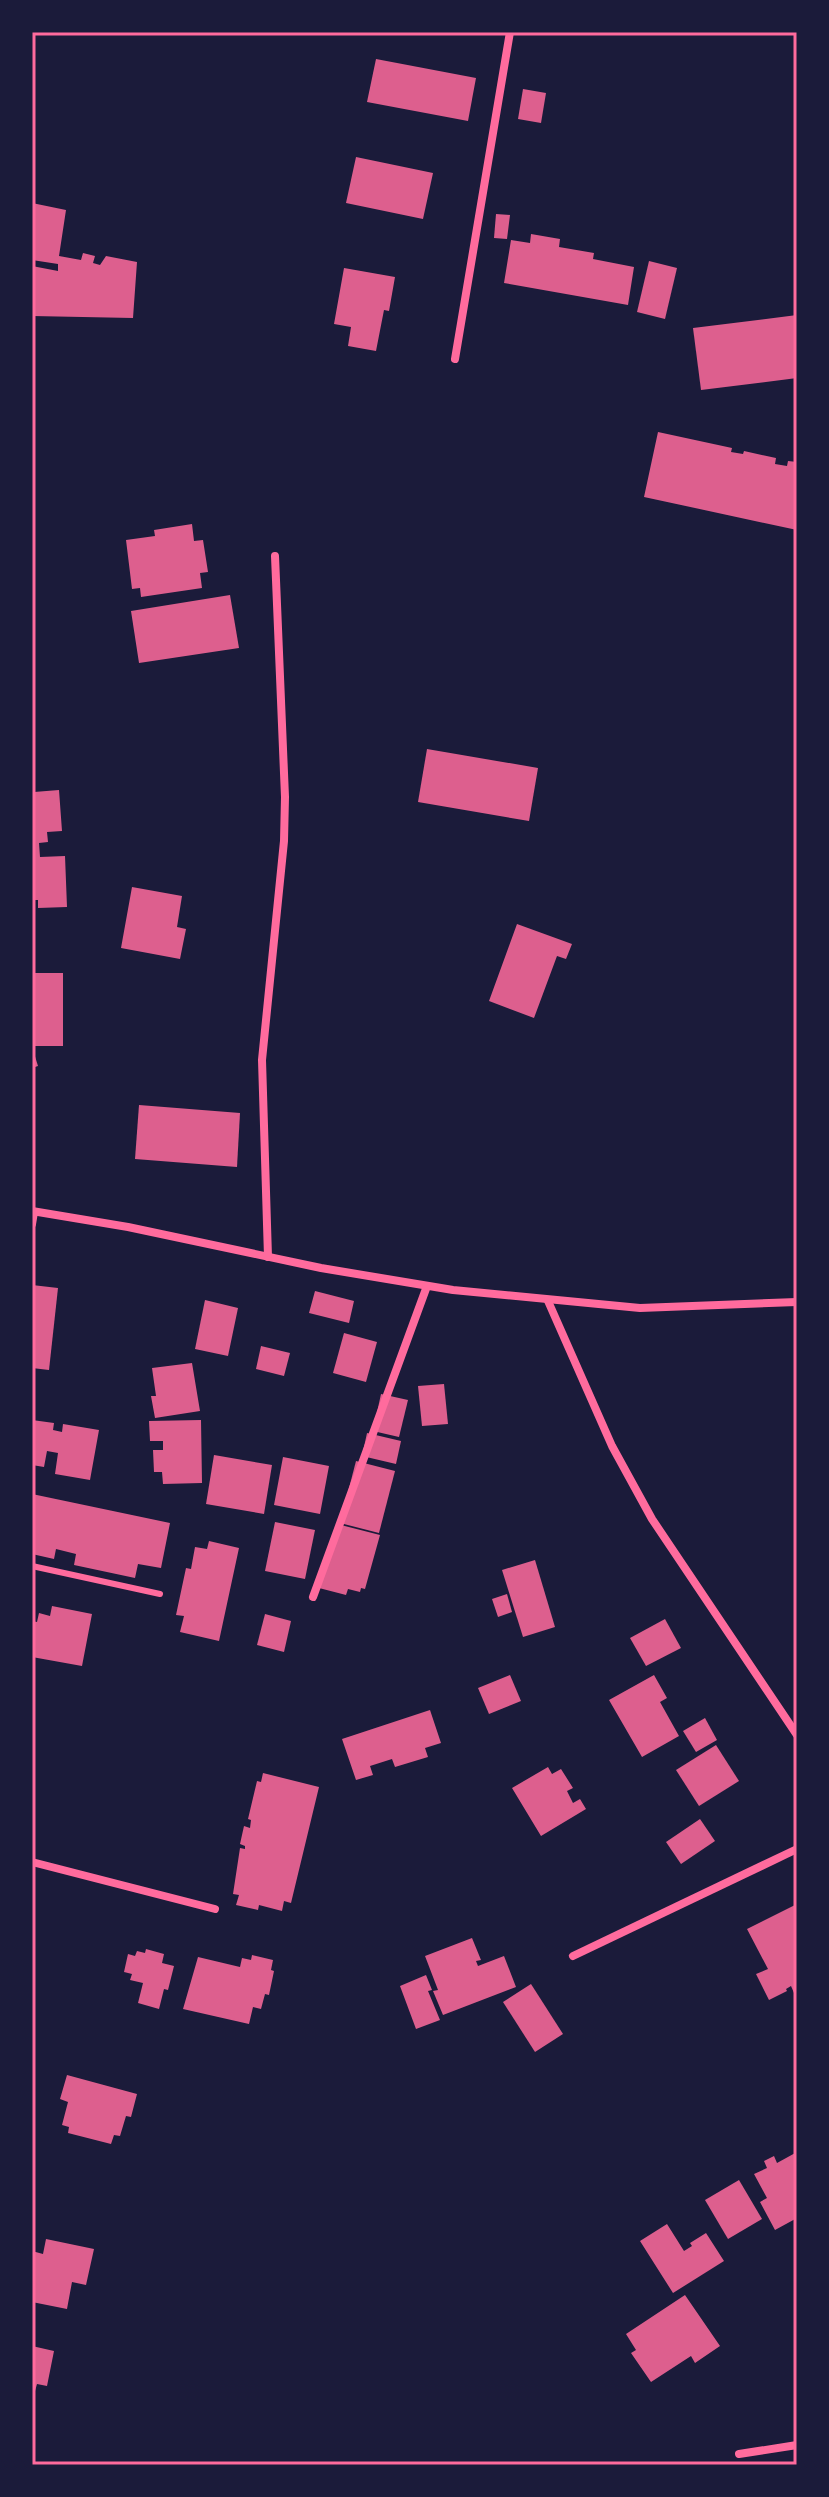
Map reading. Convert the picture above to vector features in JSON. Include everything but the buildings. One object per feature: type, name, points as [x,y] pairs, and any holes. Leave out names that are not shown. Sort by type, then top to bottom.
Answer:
[{"type":"street","points":[[455,359],[510,32]]},
{"type":"street","points":[[268,1257],[262,1060],[284,841],[285,797],[275,556]]},
{"type":"street","points":[[32,1224],[33,1212],[128,1227],[427,1286],[548,1301],[640,1308],[797,1302]]},
{"type":"street","points":[[313,1597],[427,1286]]},
{"type":"street","points":[[548,1301],[612,1446],[652,1519],[797,1735]]},
{"type":"street","points":[[573,1956],[797,1849]]},
{"type":"street","points":[[32,1862],[215,1909]]},
{"type":"street","points":[[739,2454],[797,2445]]},
{"type":"lane","points":[[32,1566],[160,1594]]}]
